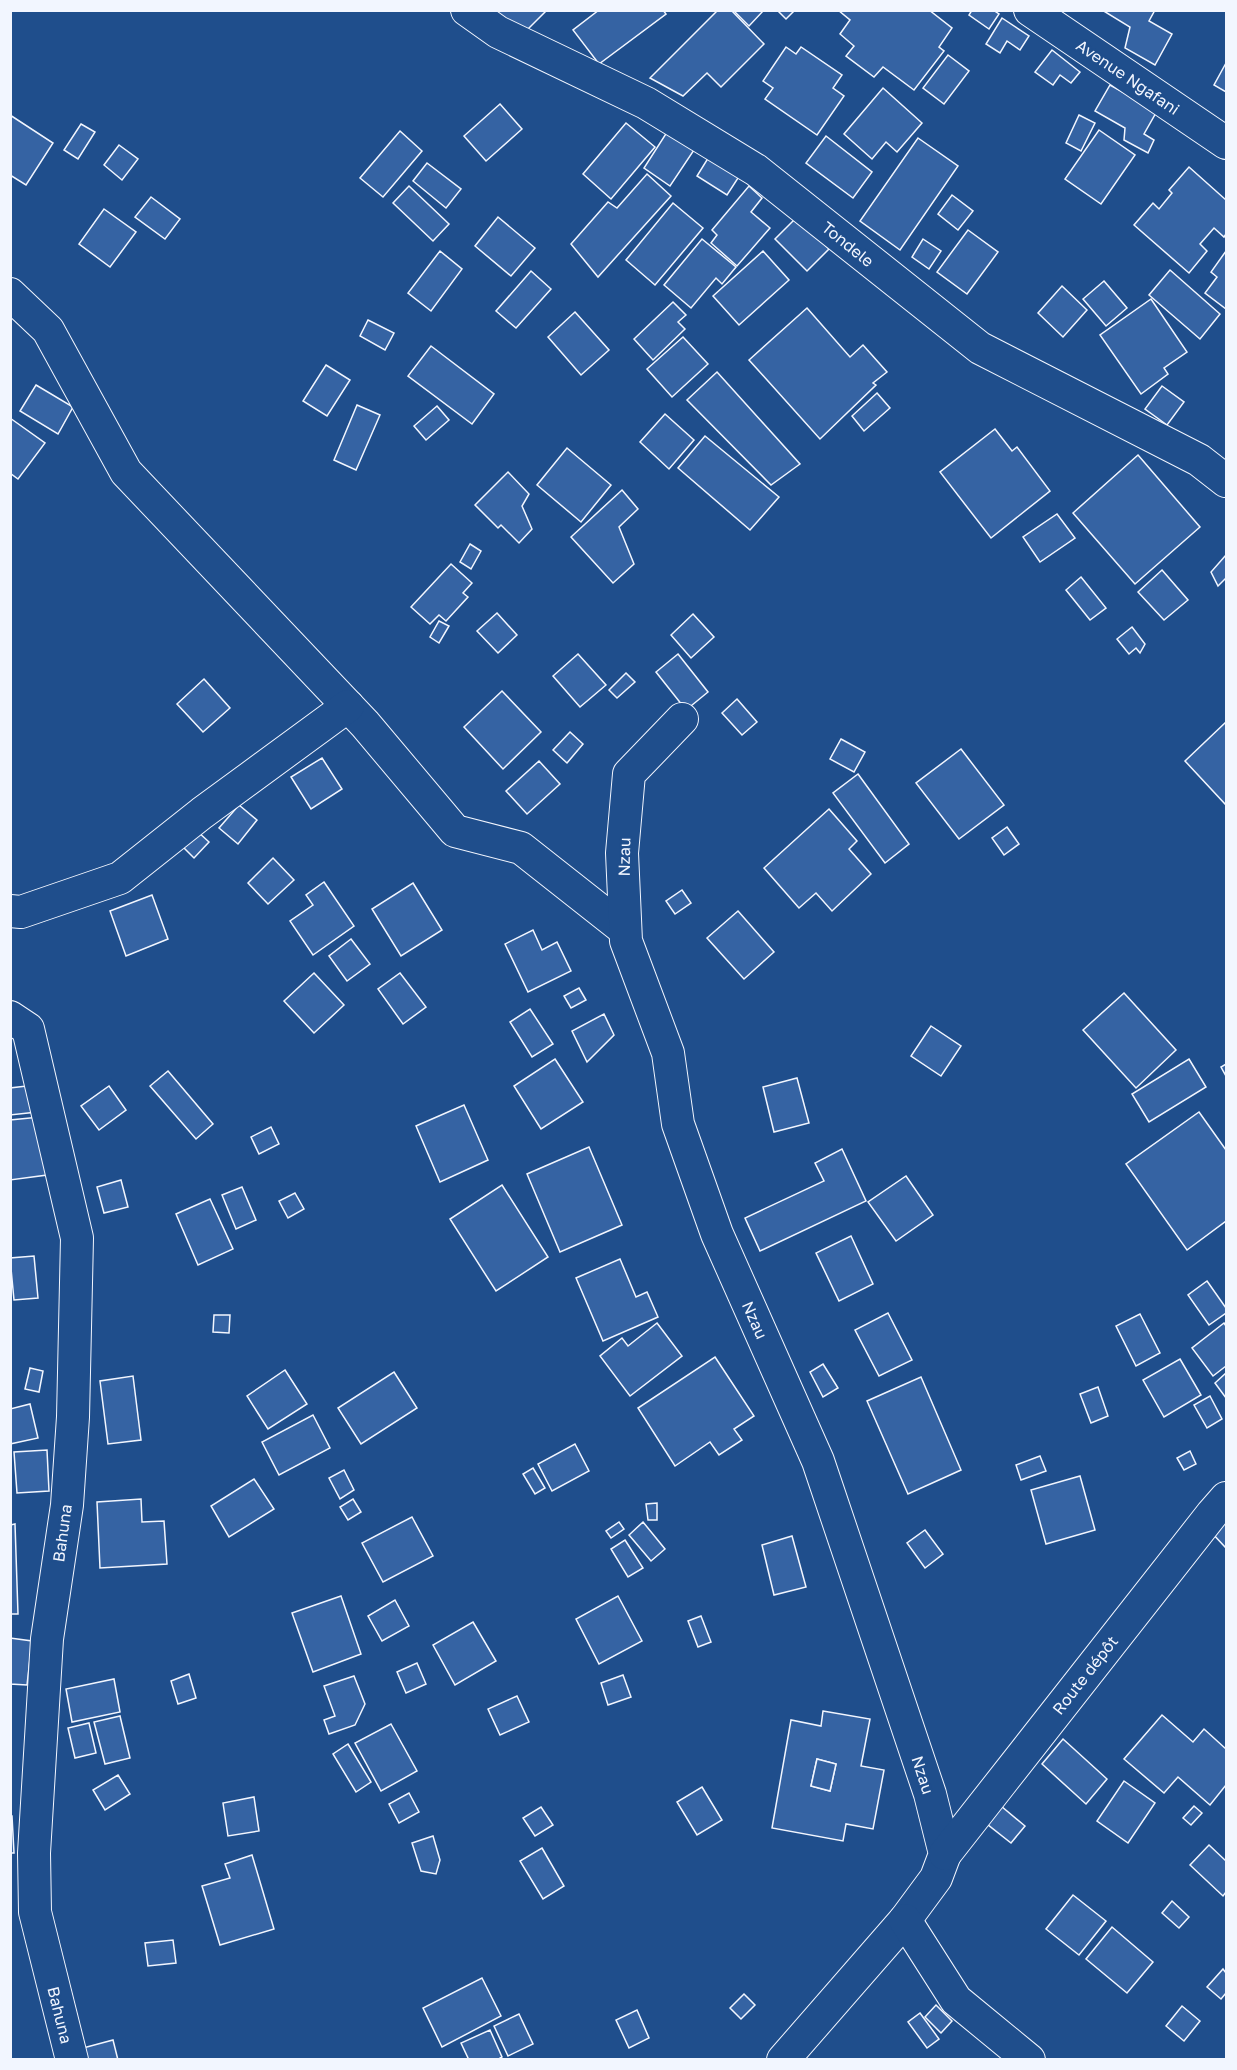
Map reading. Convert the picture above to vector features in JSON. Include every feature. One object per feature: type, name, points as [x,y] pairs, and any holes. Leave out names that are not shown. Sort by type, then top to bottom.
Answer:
[{"type":"street","name":"Tondele","points":[[467,10],[498,32],[646,103],[756,170],[980,348],[1199,460],[1227,481]]},
{"type":"street","name":"Avenue Ngafani","points":[[1030,10],[1227,143]]},
{"type":"street","points":[[10,294],[48,330],[126,472],[348,706],[455,831],[521,848],[625,930]]},
{"type":"street","points":[[10,910],[21,912],[120,878],[202,813],[348,706]]},
{"type":"street","name":"Nzau","points":[[682,719],[629,774],[622,853],[626,941],[668,1053],[678,1124],[717,1234],[818,1461],[930,1794],[945,1854]]},
{"type":"street","name":"Bahuna","points":[[10,1017],[28,1029],[77,1239],[73,1417],[67,1505],[47,1639],[34,1853],[34,1912],[72,2060]]},
{"type":"street","name":"Route dépôt","points":[[945,1854],[1212,1514],[1227,1498]]},
{"type":"street","points":[[783,2060],[905,1920],[936,1878],[945,1854]]},
{"type":"street","points":[[905,1920],[956,2000],[1029,2060]]},
{"type":"building","points":[[492,10],[547,10],[519,38]]},
{"type":"building","points":[[599,10],[663,10],[666,14],[599,64],[573,30]]},
{"type":"building","points":[[718,10],[731,10],[764,44],[721,87],[707,73],[683,96],[650,78]]},
{"type":"building","points":[[733,10],[764,10],[749,26]]},
{"type":"building","points":[[777,10],[795,10],[786,19]]},
{"type":"building","points":[[838,10],[929,10],[952,28],[939,47],[944,51],[914,90],[883,67],[874,77],[846,56],[854,46],[840,34],[850,20]]},
{"type":"building","points":[[972,10],[993,10],[999,14],[989,29],[969,15]]},
{"type":"building","points":[[1102,10],[1155,10],[1149,21],[1172,34],[1155,65],[1125,48],[1130,27]]},
{"type":"building","points":[[1002,18],[1029,36],[1020,50],[1007,41],[1000,53],[986,44]]},
{"type":"building","points":[[786,47],[796,54],[801,47],[842,75],[833,88],[844,96],[817,135],[765,99],[773,88],[763,81]]},
{"type":"building","points":[[1052,50],[1080,72],[1071,83],[1060,75],[1053,85],[1035,72]]},
{"type":"building","points":[[948,55],[969,71],[944,104],[923,88]]},
{"type":"building","points":[[1226,63],[1226,92],[1214,85]]},
{"type":"building","points":[[1110,85],[1157,111],[1144,134],[1154,140],[1148,153],[1124,140],[1125,128],[1095,111]]},
{"type":"building","points":[[883,88],[922,123],[897,152],[886,142],[872,159],[844,134]]},
{"type":"building","points":[[500,104],[522,129],[486,161],[464,136]]},
{"type":"building","points":[[10,115],[53,143],[26,185],[10,175]]},
{"type":"building","points":[[1079,115],[1095,123],[1081,151],[1066,143]]},
{"type":"building","points":[[626,123],[655,147],[611,199],[583,174]]},
{"type":"building","points":[[81,124],[95,132],[78,159],[64,150]]},
{"type":"building","points":[[669,129],[696,147],[670,186],[644,168]]},
{"type":"building","points":[[1099,130],[1135,155],[1101,204],[1065,179]]},
{"type":"building","points":[[400,131],[422,151],[383,197],[360,178]]},
{"type":"building","points":[[826,136],[872,172],[853,198],[806,163]]},
{"type":"building","points":[[918,138],[958,166],[900,250],[860,221]]},
{"type":"building","points":[[119,145],[138,159],[122,180],[104,165]]},
{"type":"building","points":[[710,155],[740,175],[727,195],[697,176]]},
{"type":"building","points":[[427,163],[461,189],[446,208],[413,181]]},
{"type":"building","points":[[1189,167],[1226,200],[1226,234],[1224,237],[1214,228],[1200,244],[1207,251],[1189,273],[1134,225],[1153,203],[1159,209],[1172,193],[1169,190]]},
{"type":"building","points":[[647,174],[671,196],[598,277],[571,244],[608,202],[617,208]]},
{"type":"building","points":[[409,186],[449,224],[433,241],[393,203]]},
{"type":"building","points":[[749,186],[762,198],[751,212],[770,228],[737,266],[711,243],[717,235],[712,230]]},
{"type":"building","points":[[952,195],[973,211],[958,230],[938,214]]},
{"type":"building","points":[[151,197],[180,219],[165,239],[135,217]]},
{"type":"building","points":[[673,203],[703,228],[655,285],[626,260]]},
{"type":"building","points":[[104,209],[136,232],[110,267],[79,244]]},
{"type":"building","points":[[498,217],[535,248],[511,276],[475,246]]},
{"type":"building","points":[[797,217],[829,249],[807,271],[775,239]]},
{"type":"building","points":[[968,230],[998,252],[967,294],[937,272]]},
{"type":"building","points":[[702,239],[736,267],[722,284],[716,278],[691,308],[664,285]]},
{"type":"building","points":[[923,239],[941,251],[929,269],[912,257]]},
{"type":"building","points":[[440,251],[462,269],[431,311],[408,293]]},
{"type":"building","points":[[763,251],[789,280],[739,325],[713,296]]},
{"type":"building","points":[[1226,251],[1226,309],[1205,293],[1217,277],[1211,272]]},
{"type":"building","points":[[1170,270],[1220,314],[1200,339],[1149,295]]},
{"type":"building","points":[[531,271],[551,289],[516,328],[496,311]]},
{"type":"building","points":[[1104,281],[1127,308],[1106,326],[1083,299]]},
{"type":"building","points":[[1062,286],[1087,310],[1063,337],[1038,313]]},
{"type":"building","points":[[1151,299],[1187,352],[1164,368],[1168,374],[1141,394],[1100,335]]},
{"type":"building","points":[[673,302],[686,315],[678,322],[685,329],[653,360],[634,339]]},
{"type":"building","points":[[807,308],[850,357],[863,345],[887,372],[873,383],[876,385],[820,439],[749,360]]},
{"type":"building","points":[[575,312],[609,350],[581,375],[548,337]]},
{"type":"building","points":[[368,320],[394,333],[385,350],[360,336]]},
{"type":"building","points":[[683,337],[708,364],[672,397],[647,369]]},
{"type":"building","points":[[431,346],[494,394],[472,424],[408,376]]},
{"type":"building","points":[[326,365],[350,380],[327,416],[303,401]]},
{"type":"building","points":[[717,372],[800,464],[771,485],[687,400]]},
{"type":"building","points":[[36,385],[73,407],[58,434],[20,411]]},
{"type":"building","points":[[1162,386],[1184,402],[1167,425],[1145,409]]},
{"type":"building","points":[[877,393],[890,408],[864,431],[852,416]]},
{"type":"building","points":[[357,405],[380,415],[356,470],[334,460]]},
{"type":"building","points":[[437,406],[449,420],[426,440],[414,426]]},
{"type":"building","points":[[665,414],[694,440],[669,469],[640,442]]},
{"type":"building","points":[[10,418],[45,443],[18,479],[10,473]]},
{"type":"building","points":[[995,429],[1012,451],[1017,447],[1050,491],[991,538],[940,472]]},
{"type":"building","points":[[705,436],[779,497],[750,530],[678,468]]},
{"type":"building","points":[[567,448],[611,485],[581,522],[537,485]]},
{"type":"building","points":[[1138,455],[1200,527],[1135,584],[1073,513]]},
{"type":"building","points":[[508,472],[529,494],[522,506],[532,529],[519,543],[501,525],[498,528],[475,505]]},
{"type":"building","points":[[622,490],[638,509],[619,527],[634,564],[613,583],[571,537]]},
{"type":"building","points":[[1057,514],[1075,538],[1040,562],[1023,537]]},
{"type":"building","points":[[470,544],[481,551],[471,569],[460,562]]},
{"type":"building","points":[[1226,555],[1226,578],[1218,586],[1211,572]]},
{"type":"building","points":[[451,564],[472,583],[463,593],[468,597],[446,621],[439,615],[430,624],[411,607]]},
{"type":"building","points":[[1162,570],[1188,600],[1164,620],[1138,592]]},
{"type":"building","points":[[1081,577],[1106,608],[1090,620],[1066,590]]},
{"type":"building","points":[[497,613],[517,635],[498,653],[477,631]]},
{"type":"building","points":[[693,614],[714,637],[691,658],[671,635]]},
{"type":"building","points":[[439,621],[449,626],[439,643],[430,637]]},
{"type":"building","points":[[1132,627],[1145,644],[1140,653],[1136,648],[1129,654],[1117,639]]},
{"type":"building","points":[[578,654],[606,685],[580,707],[553,676]]},
{"type":"building","points":[[678,654],[708,692],[686,710],[656,672]]},
{"type":"building","points":[[626,673],[635,682],[617,698],[609,690]]},
{"type":"building","points":[[204,679],[230,708],[203,732],[177,704]]},
{"type":"building","points":[[502,691],[541,732],[503,769],[464,727]]},
{"type":"building","points":[[737,699],[757,722],[742,735],[722,713]]},
{"type":"building","points":[[1226,722],[1226,805],[1185,761]]},
{"type":"building","points":[[570,732],[583,744],[567,763],[553,750]]},
{"type":"building","points":[[841,739],[865,752],[854,772],[830,759]]},
{"type":"building","points":[[961,749],[1004,805],[959,839],[916,783]]},
{"type":"building","points":[[322,758],[342,789],[311,809],[291,777]]},
{"type":"building","points":[[539,761],[560,784],[527,814],[506,791]]},
{"type":"building","points":[[858,774],[909,844],[885,863],[833,793]]},
{"type":"building","points":[[239,805],[257,820],[238,844],[219,828]]},
{"type":"building","points":[[829,809],[857,841],[849,849],[871,874],[832,911],[816,893],[799,908],[764,868]]},
{"type":"building","points":[[1007,827],[1019,844],[1004,855],[992,838]]},
{"type":"building","points":[[197,831],[209,842],[194,858],[183,847]]},
{"type":"building","points":[[273,858],[294,880],[268,904],[248,883]]},
{"type":"building","points":[[324,882],[354,926],[313,955],[290,921],[313,905],[306,895]]},
{"type":"building","points":[[413,883],[442,930],[401,956],[372,909]]},
{"type":"building","points":[[682,890],[691,903],[675,914],[666,901]]},
{"type":"building","points":[[152,895],[168,939],[126,956],[110,911]]},
{"type":"building","points":[[738,911],[774,952],[744,979],[707,938]]},
{"type":"building","points":[[533,930],[542,950],[557,942],[571,971],[528,992],[505,944]]},
{"type":"building","points":[[351,939],[370,964],[347,981],[329,956]]},
{"type":"building","points":[[314,973],[344,1005],[314,1033],[284,1001]]},
{"type":"building","points":[[400,973],[426,1007],[403,1024],[378,989]]},
{"type":"building","points":[[579,988],[586,1000],[571,1008],[564,996]]},
{"type":"building","points":[[1124,993],[1176,1050],[1136,1088],[1083,1030]]},
{"type":"building","points":[[530,1009],[553,1044],[532,1057],[510,1022]]},
{"type":"building","points":[[604,1014],[614,1035],[587,1062],[572,1031]]},
{"type":"building","points":[[931,1026],[961,1046],[941,1076],[911,1056]]},
{"type":"building","points":[[555,1059],[583,1102],[541,1129],[514,1086]]},
{"type":"building","points":[[1189,1059],[1206,1087],[1149,1122],[1132,1094]]},
{"type":"building","points":[[1226,1064],[1226,1076],[1221,1067]]},
{"type":"building","points":[[168,1071],[213,1124],[196,1139],[150,1086]]},
{"type":"building","points":[[797,1078],[809,1123],[774,1132],[763,1087]]},
{"type":"building","points":[[35,1085],[37,1112],[10,1115],[10,1088]]},
{"type":"building","points":[[109,1086],[126,1110],[99,1130],[81,1106]]},
{"type":"building","points":[[464,1105],[488,1160],[440,1182],[416,1126]]},
{"type":"building","points":[[1199,1112],[1226,1150],[1226,1221],[1187,1250],[1126,1164]]},
{"type":"building","points":[[40,1117],[47,1175],[10,1180],[10,1120]]},
{"type":"building","points":[[271,1127],[279,1144],[259,1154],[251,1137]]},
{"type":"building","points":[[589,1147],[622,1225],[560,1252],[527,1174]]},
{"type":"building","points":[[842,1149],[866,1201],[760,1251],[745,1218],[824,1181],[815,1163]]},
{"type":"building","points":[[906,1176],[933,1215],[896,1241],[868,1202]]},
{"type":"building","points":[[121,1180],[128,1207],[104,1213],[97,1187]]},
{"type":"building","points":[[502,1185],[548,1257],[496,1291],[450,1219]]},
{"type":"building","points":[[242,1187],[256,1220],[236,1229],[222,1195]]},
{"type":"building","points":[[295,1193],[304,1209],[288,1218],[279,1201]]},
{"type":"building","points":[[210,1199],[233,1249],[198,1265],[176,1214]]},
{"type":"building","points":[[851,1236],[873,1284],[839,1301],[816,1253]]},
{"type":"building","points":[[34,1256],[38,1298],[14,1300],[10,1258]]},
{"type":"building","points":[[620,1259],[636,1297],[647,1292],[658,1317],[603,1341],[576,1278]]},
{"type":"building","points":[[1207,1281],[1226,1308],[1226,1313],[1209,1325],[1188,1295]]},
{"type":"building","points":[[888,1313],[912,1360],[879,1376],[855,1330]]},
{"type":"building","points":[[1140,1314],[1160,1353],[1136,1366],[1116,1326]]},
{"type":"building","points":[[214,1315],[230,1315],[229,1333],[213,1332]]},
{"type":"building","points":[[657,1323],[682,1356],[630,1396],[600,1356],[622,1338],[628,1346]]},
{"type":"building","points":[[1224,1323],[1226,1326],[1226,1366],[1213,1376],[1192,1348]]},
{"type":"building","points":[[715,1357],[754,1416],[734,1429],[742,1440],[719,1455],[710,1442],[675,1466],[638,1408]]},
{"type":"building","points":[[1180,1359],[1201,1395],[1164,1417],[1143,1380]]},
{"type":"building","points":[[823,1364],[838,1388],[823,1397],[810,1372]]},
{"type":"building","points":[[30,1368],[43,1371],[39,1392],[25,1389]]},
{"type":"building","points":[[285,1370],[307,1404],[268,1429],[247,1396]]},
{"type":"building","points":[[394,1372],[417,1408],[361,1444],[338,1408]]},
{"type":"building","points":[[1226,1373],[1226,1398],[1215,1383]]},
{"type":"building","points":[[133,1376],[141,1440],[108,1444],[100,1381]]},
{"type":"building","points":[[921,1377],[961,1470],[908,1494],[867,1401]]},
{"type":"building","points":[[1098,1387],[1108,1416],[1091,1423],[1080,1394]]},
{"type":"building","points":[[1210,1396],[1222,1419],[1207,1428],[1194,1405]]},
{"type":"building","points":[[30,1404],[38,1438],[10,1444],[10,1409]]},
{"type":"building","points":[[313,1415],[330,1448],[279,1475],[262,1442]]},
{"type":"building","points":[[575,1444],[589,1471],[552,1491],[538,1464]]},
{"type":"building","points":[[47,1450],[49,1491],[17,1493],[14,1452]]},
{"type":"building","points":[[1190,1451],[1196,1464],[1184,1470],[1177,1458]]},
{"type":"building","points":[[1040,1456],[1046,1471],[1021,1480],[1016,1465]]},
{"type":"building","points":[[533,1468],[545,1488],[535,1494],[523,1474]]},
{"type":"building","points":[[344,1470],[354,1490],[340,1499],[329,1478]]},
{"type":"building","points":[[1080,1476],[1095,1530],[1046,1544],[1031,1490]]},
{"type":"building","points":[[254,1479],[274,1509],[229,1537],[211,1506]]},
{"type":"building","points":[[141,1499],[142,1522],[164,1521],[167,1564],[100,1568],[97,1502]]},
{"type":"building","points":[[353,1499],[361,1512],[348,1520],[340,1507]]},
{"type":"building","points":[[657,1503],[657,1520],[648,1520],[646,1504]]},
{"type":"building","points":[[1226,1516],[1226,1548],[1211,1532]]},
{"type":"building","points":[[412,1517],[433,1556],[383,1582],[362,1543]]},
{"type":"building","points":[[619,1522],[624,1529],[611,1538],[606,1531]]},
{"type":"building","points":[[643,1522],[665,1549],[651,1561],[629,1535]]},
{"type":"building","points":[[15,1524],[18,1614],[10,1614],[10,1525]]},
{"type":"building","points":[[925,1530],[943,1554],[925,1568],[907,1543]]},
{"type":"building","points":[[792,1536],[806,1587],[774,1595],[762,1545]]},
{"type":"building","points":[[625,1540],[643,1568],[628,1577],[611,1549]]},
{"type":"building","points":[[341,1596],[361,1654],[313,1672],[292,1613]]},
{"type":"building","points":[[618,1596],[642,1641],[599,1664],[576,1619]]},
{"type":"building","points":[[395,1600],[409,1626],[382,1641],[368,1616]]},
{"type":"building","points":[[701,1616],[711,1642],[698,1647],[688,1621]]},
{"type":"building","points":[[473,1622],[496,1661],[455,1685],[433,1645]]},
{"type":"building","points":[[10,1638],[32,1641],[27,1685],[10,1684]]},
{"type":"building","points":[[417,1663],[426,1684],[406,1693],[397,1672]]},
{"type":"building","points":[[189,1674],[196,1698],[178,1704],[171,1681]]},
{"type":"building","points":[[623,1675],[631,1697],[608,1705],[601,1683]]},
{"type":"building","points":[[354,1676],[365,1704],[355,1725],[329,1734],[324,1720],[335,1716],[324,1686]]},
{"type":"building","points":[[114,1679],[120,1712],[72,1722],[66,1689]]},
{"type":"building","points":[[517,1696],[529,1722],[500,1735],[488,1709]]},
{"type":"building","points":[[823,1711],[870,1719],[861,1766],[884,1770],[873,1829],[846,1824],[843,1841],[772,1828],[791,1720],[821,1726]],"holes":[[[817,1759],[836,1764],[830,1791],[811,1786]]]},
{"type":"building","points":[[1162,1715],[1193,1742],[1204,1729],[1226,1749],[1226,1785],[1210,1805],[1178,1777],[1164,1793],[1124,1759]]},
{"type":"building","points":[[120,1716],[130,1758],[105,1764],[94,1722]]},
{"type":"building","points":[[89,1723],[96,1753],[75,1758],[68,1728]]},
{"type":"building","points":[[391,1724],[417,1771],[381,1791],[355,1743]]},
{"type":"building","points":[[1063,1739],[1107,1779],[1086,1804],[1042,1764]]},
{"type":"building","points":[[348,1744],[371,1782],[356,1792],[333,1754]]},
{"type":"building","points":[[817,1759],[836,1764],[830,1791],[811,1786]]},
{"type":"building","points":[[118,1775],[130,1794],[105,1810],[93,1790]]},
{"type":"building","points":[[1124,1781],[1155,1803],[1128,1843],[1097,1821]]},
{"type":"building","points":[[702,1787],[722,1820],[697,1835],[677,1802]]},
{"type":"building","points":[[409,1793],[419,1812],[399,1823],[389,1804]]},
{"type":"building","points":[[254,1797],[259,1831],[228,1836],[223,1803]]},
{"type":"building","points":[[1001,1806],[1025,1826],[1011,1843],[987,1824]]},
{"type":"building","points":[[1194,1806],[1202,1813],[1191,1825],[1183,1818]]},
{"type":"building","points":[[541,1807],[553,1825],[535,1836],[523,1818]]},
{"type":"building","points":[[10,1816],[12,1816],[14,1853],[10,1853]]},
{"type":"building","points":[[433,1836],[440,1860],[436,1874],[421,1871],[412,1843]]},
{"type":"building","points":[[1209,1845],[1226,1861],[1226,1892],[1223,1896],[1190,1865]]},
{"type":"building","points":[[542,1848],[564,1886],[543,1899],[520,1861]]},
{"type":"building","points":[[252,1855],[274,1929],[220,1945],[202,1886],[230,1878],[225,1864]]},
{"type":"building","points":[[1073,1895],[1106,1921],[1079,1955],[1046,1929]]},
{"type":"building","points":[[1172,1901],[1189,1917],[1179,1928],[1162,1913]]},
{"type":"building","points":[[1112,1927],[1153,1962],[1127,1993],[1086,1959]]},
{"type":"building","points":[[173,1940],[176,1963],[148,1966],[145,1943]]},
{"type":"building","points":[[1223,1969],[1226,1973],[1226,1993],[1221,1999],[1207,1987]]},
{"type":"building","points":[[482,1978],[501,2016],[442,2047],[423,2008]]},
{"type":"building","points":[[744,1994],[755,2005],[741,2019],[730,2008]]},
{"type":"building","points":[[936,2005],[952,2021],[941,2033],[925,2017]]},
{"type":"building","points":[[1182,2006],[1200,2021],[1184,2041],[1166,2026]]},
{"type":"building","points":[[637,2010],[649,2038],[629,2048],[616,2020]]},
{"type":"building","points":[[920,2013],[939,2039],[927,2048],[908,2022]]},
{"type":"building","points":[[519,2014],[533,2044],[508,2056],[494,2026]]},
{"type":"building","points":[[490,2030],[502,2057],[497,2060],[469,2060],[461,2043]]},
{"type":"building","points":[[113,2040],[118,2060],[87,2060],[83,2048]]}]
